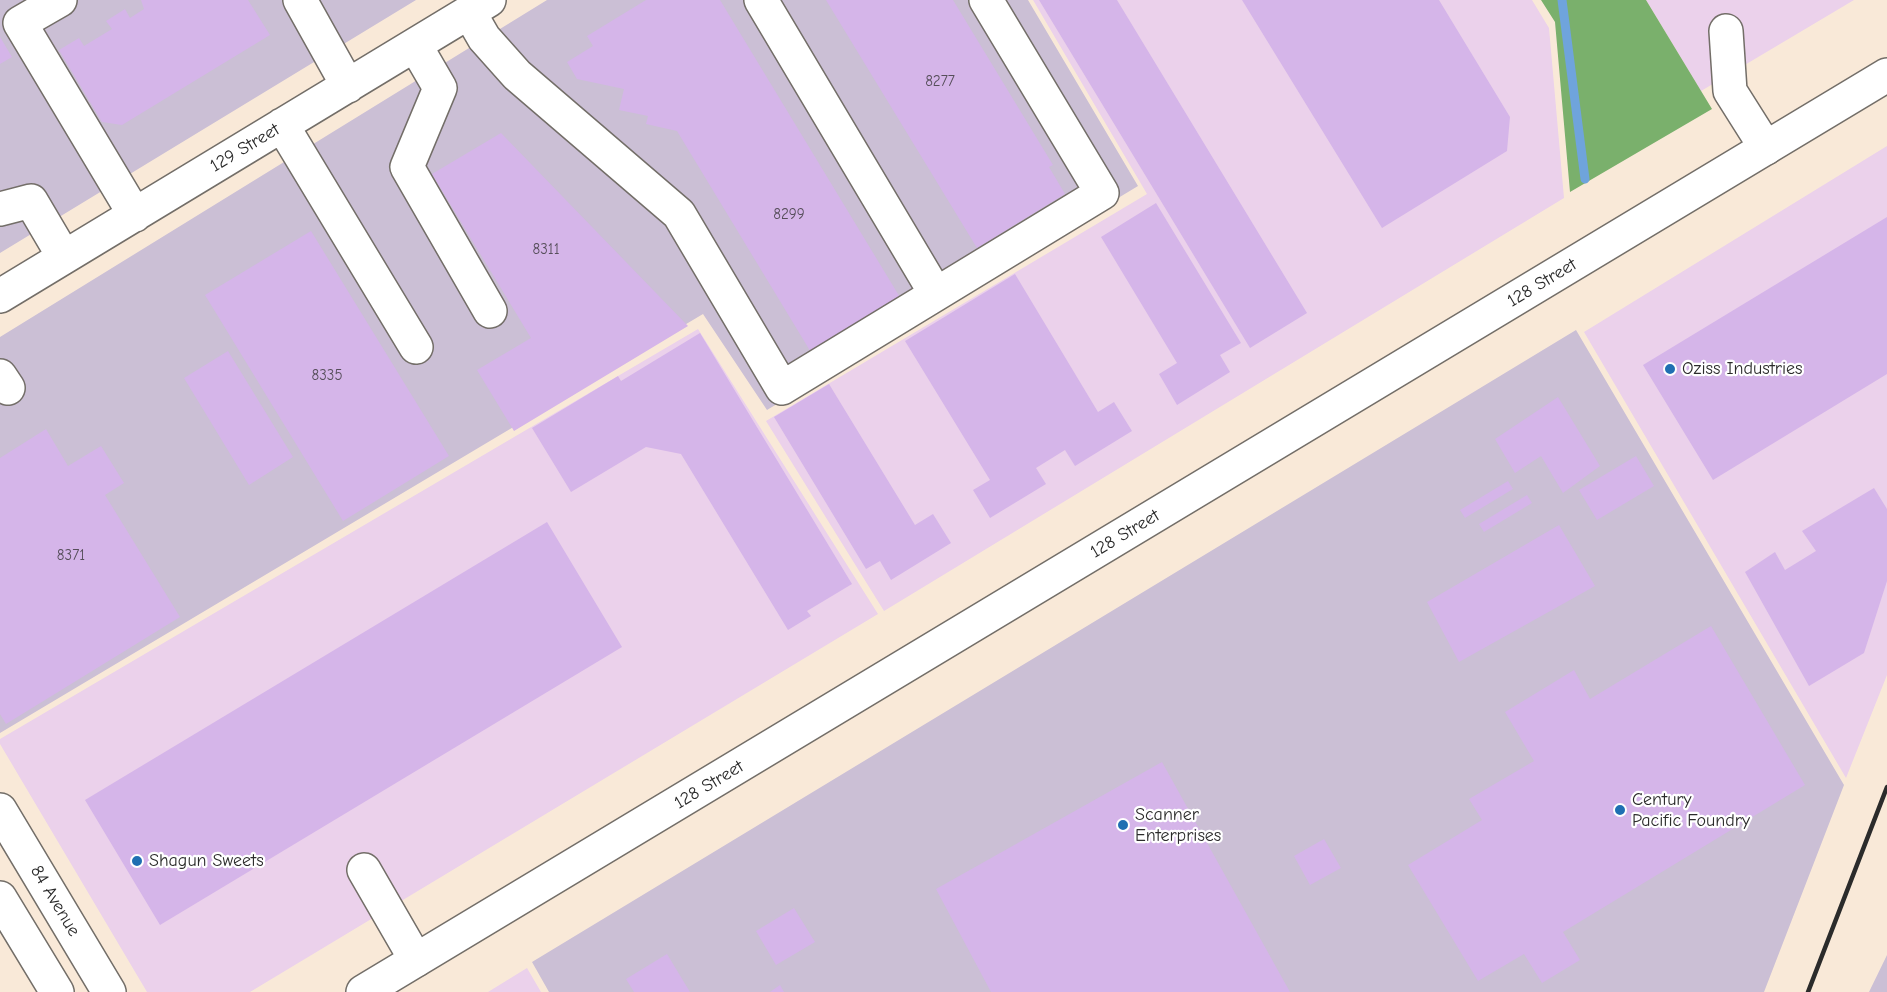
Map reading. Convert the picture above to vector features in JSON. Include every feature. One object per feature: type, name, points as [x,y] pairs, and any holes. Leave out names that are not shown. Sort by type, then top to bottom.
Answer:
[{"type":"main road","points":[[60,0],[20,23],[135,214]]},
{"type":"main road","points":[[300,0],[348,86]]},
{"type":"main road","points":[[761,0],[936,294]]},
{"type":"main road","points":[[479,6],[484,38],[518,75],[679,214],[782,388],[1102,193],[986,0]]},
{"type":"main road","name":"129 Street","points":[[0,296],[479,6]]},
{"type":"main road","points":[[1726,31],[1730,91],[1766,148]]},
{"type":"main road","points":[[415,45],[440,87],[407,167],[490,310]]},
{"type":"main road","name":"128 Street","points":[[364,992],[1887,75]]},
{"type":"main road","points":[[282,125],[416,347]]},
{"type":"main road","points":[[0,209],[31,201],[64,257]]},
{"type":"main road","name":"84 Avenue","points":[[0,810],[109,992]]},
{"type":"main road","points":[[364,870],[416,960]]},
{"type":"main road","points":[[0,898],[57,992]]},
{"type":"shaded area","points":[[0,0],[416,0],[0,253]]},
{"type":"shaded area","points":[[547,0],[1028,0],[1138,186],[767,410],[703,314],[0,733],[0,337]]},
{"type":"shaded area","points":[[1033,0],[1532,0],[1549,28],[1564,198],[884,611],[766,421],[1147,194]]},
{"type":"shaded area","points":[[1646,0],[1854,0],[1701,91]]},
{"type":"shaded area","points":[[1887,146],[1887,675],[1846,778],[1584,332]]},
{"type":"shaded area","points":[[698,329],[878,614],[250,992],[147,992],[0,744],[0,739]]},
{"type":"shaded area","points":[[1576,330],[1844,785],[1764,992],[549,992],[532,962]]},
{"type":"shaded area","points":[[1887,955],[1887,992],[1869,992]]},
{"type":"shaded area","points":[[527,968],[541,992],[488,992]]},
{"type":"green space","points":[[1541,0],[1646,0],[1712,109],[1570,192],[1555,22]]},
{"type":"building","points":[[141,0],[248,0],[270,35],[122,125],[102,122],[59,50],[79,38],[84,46],[112,29],[106,21],[125,9],[130,18],[144,9]]},
{"type":"building","points":[[646,0],[720,0],[901,299],[812,354],[677,131],[646,124],[648,116],[619,110],[624,89],[577,79],[567,62],[593,46],[587,36]]},
{"type":"building","points":[[826,0],[953,0],[1053,165],[1049,167],[1065,194],[977,248]]},
{"type":"building","points":[[1039,0],[1117,0],[1307,313],[1250,348]]},
{"type":"building","points":[[1242,0],[1439,0],[1510,117],[1507,151],[1382,228]]},
{"type":"building","points":[[0,37],[12,57],[0,64]]},
{"type":"building","points":[[501,133],[688,326],[514,431],[477,370],[531,338],[432,174]]},
{"type":"building","points":[[1156,203],[1241,343],[1220,355],[1230,372],[1177,405],[1159,374],[1177,363],[1101,237]]},
{"type":"building","points":[[1887,217],[1887,374],[1713,480],[1643,365]]},
{"type":"building","points":[[311,231],[449,456],[343,521],[205,295]]},
{"type":"building","points":[[1015,274],[1098,412],[1114,402],[1132,431],[1075,466],[1065,450],[1036,468],[1046,484],[990,518],[973,490],[990,480],[905,341]]},
{"type":"building","points":[[700,333],[852,584],[807,611],[811,616],[788,630],[681,454],[646,447],[571,492],[532,428],[618,376],[621,381]]},
{"type":"building","points":[[228,351],[293,457],[249,485],[184,378]]},
{"type":"building","points":[[829,384],[915,525],[933,514],[951,543],[891,580],[880,561],[866,569],[774,417]]},
{"type":"building","points":[[1558,397],[1600,466],[1563,493],[1541,456],[1515,473],[1495,439]]},
{"type":"building","points":[[46,429],[68,466],[101,446],[124,483],[105,495],[180,617],[6,724],[0,714],[0,458]]},
{"type":"building","points":[[1636,456],[1654,486],[1597,520],[1579,490]]},
{"type":"building","points":[[1508,481],[1513,489],[1465,518],[1460,510]]},
{"type":"building","points":[[1874,488],[1887,509],[1887,581],[1864,653],[1809,686],[1745,572],[1775,552],[1785,570],[1816,551],[1802,531]]},
{"type":"building","points":[[1527,495],[1532,503],[1484,532],[1479,524]]},
{"type":"building","points":[[547,522],[622,647],[160,925],[85,800]]},
{"type":"building","points":[[1559,525],[1595,586],[1459,662],[1427,602]]},
{"type":"building","name":"Century Pacific Foundry","points":[[1711,626],[1805,785],[1563,932],[1580,960],[1542,983],[1524,954],[1478,981],[1408,865],[1482,820],[1469,799],[1534,761],[1505,712],[1574,670],[1590,699]]},
{"type":"building","name":"Scanner Enterprises","points":[[1162,762],[1290,992],[991,992],[936,889]]},
{"type":"building","points":[[1324,839],[1341,868],[1310,885],[1294,856]]},
{"type":"building","points":[[794,908],[815,942],[776,965],[756,931]]},
{"type":"building","points":[[667,954],[690,992],[634,992],[626,979]]},
{"type":"building","points":[[780,985],[784,992],[770,992]]},
{"type":"waterway","points":[[1562,0],[1585,179]]},
{"type":"railway","points":[[1808,992],[1887,787]]},
{"type":"place","name":"Oziss Industries","points":[[1670,369]]},
{"type":"place","name":"Century Pacific Foundry","points":[[1620,810]]},
{"type":"place","name":"Scanner Enterprises","points":[[1123,825]]},
{"type":"place","name":"Shagun Sweets","points":[[137,861]]}]
